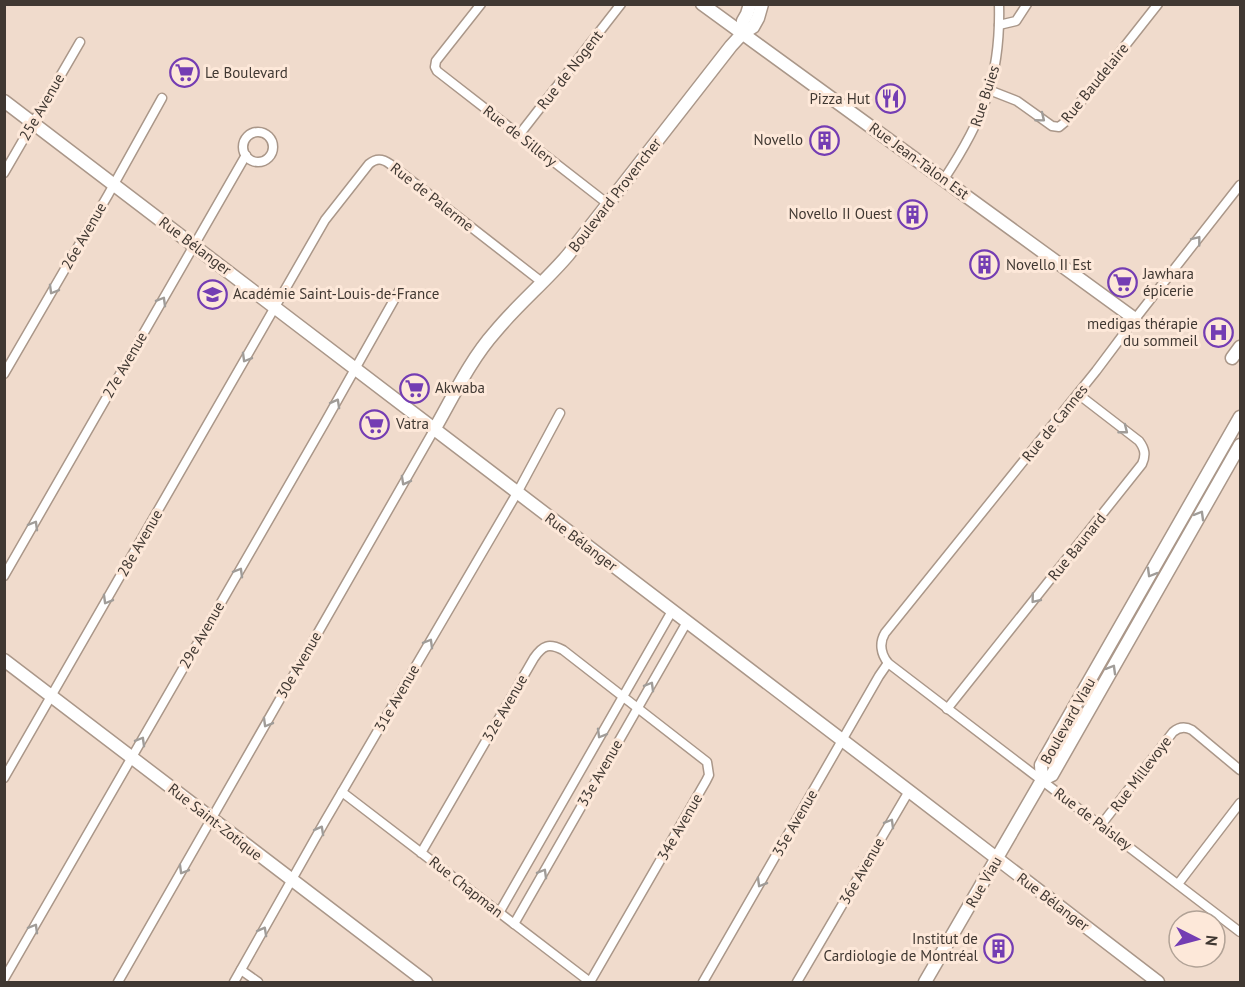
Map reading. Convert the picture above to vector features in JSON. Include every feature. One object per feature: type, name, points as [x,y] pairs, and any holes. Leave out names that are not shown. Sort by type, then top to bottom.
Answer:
[{"type":"street","name":"Rue de Sillery","points":[[482,4],[438,59],[435,67],[441,76],[608,204]]},
{"type":"street","name":"Rue de Nogent","points":[[519,135],[621,4]]},
{"type":"street","name":"Rue Jean-Talon Est","points":[[702,4],[1135,319]]},
{"type":"street","name":"Boulevard Provencher","points":[[742,34],[743,21],[750,4]]},
{"type":"street","name":"Boulevard Provencher","points":[[481,349],[502,323],[568,255],[742,34],[753,27],[762,4]]},
{"type":"street","name":"Rue Buies","points":[[944,179],[976,126],[989,90],[997,61],[999,4]]},
{"type":"street","points":[[999,26],[1016,21],[1027,4]]},
{"type":"street","name":"Rue Baudelaire","points":[[989,90],[1017,101],[1052,126],[1059,127],[1158,4]]},
{"type":"street","name":"25e Avenue","points":[[4,172],[80,42]]},
{"type":"street","name":"26e Avenue","points":[[4,374],[162,98]]},
{"type":"street","name":"Rue Bélanger","points":[[4,101],[1158,982]]},
{"type":"street","name":"27e Avenue","points":[[4,576],[246,155]]},
{"type":"street","name":"Rue de Palerme","points":[[274,307],[325,220],[366,167],[378,159],[390,164],[543,283]]},
{"type":"street","name":"Rue de Cannes","points":[[888,663],[881,644],[885,633],[1078,394],[1240,185]]},
{"type":"street","name":"29e Avenue","points":[[4,979],[399,291]]},
{"type":"street","name":"28e Avenue","points":[[4,778],[274,307]]},
{"type":"street","points":[[1232,358],[1240,347]]},
{"type":"street","name":"30e Avenue","points":[[118,982],[481,349]]},
{"type":"street","name":"Rue Baunard","points":[[947,709],[1142,464],[1145,453],[1139,441],[1078,394]]},
{"type":"street","name":"31e Avenue","points":[[234,982],[517,493],[560,413]]},
{"type":"street","name":"Boulevard Viau","points":[[1240,417],[1041,765],[1042,780],[1052,775],[1240,445]]},
{"type":"street","name":"33e Avenue","points":[[499,913],[672,611]]},
{"type":"street","name":"33e Avenue","points":[[514,924],[687,622]]},
{"type":"street","name":"32e Avenue","points":[[421,853],[540,649],[556,646],[623,695]]},
{"type":"street","name":"Rue Saint-Zotique","points":[[4,660],[426,982]]},
{"type":"street","name":"Rue de Paisley","points":[[888,663],[1240,932]]},
{"type":"street","name":"35e Avenue","points":[[703,982],[888,663]]},
{"type":"street","name":"34e Avenue","points":[[590,982],[709,775],[707,762],[702,757],[623,695]]},
{"type":"street","name":"Rue Millevoye","points":[[1101,825],[1177,728],[1192,730],[1240,770]]},
{"type":"street","name":"Rue Viau","points":[[925,982],[1042,780]]},
{"type":"street","name":"36e Avenue","points":[[797,982],[909,791]]},
{"type":"street","name":"Rue Chapman","points":[[342,792],[590,982]]},
{"type":"street","points":[[1178,884],[1240,803]]},
{"type":"street","points":[[241,970],[258,982]]},
{"type":"place","name":"Le Boulevard","points":[[184,73]]},
{"type":"place","name":"Pizza Hut","points":[[891,99]]},
{"type":"place","name":"Novello","points":[[824,140]]},
{"type":"place","name":"Novello II Ouest","points":[[913,214]]},
{"type":"place","name":"Novello II Est","points":[[985,265]]},
{"type":"place","name":"Jawhara épicerie","points":[[1122,283]]},
{"type":"place","name":"Académie Saint-Louis-de-France","points":[[212,294]]},
{"type":"place","name":"medigas thérapie du sommeil","points":[[1219,333]]},
{"type":"place","name":"Akwaba","points":[[414,388]]},
{"type":"place","name":"Vatra","points":[[375,424]]},
{"type":"place","name":"Institut de Cardiologie de Montréal","points":[[999,948]]}]
